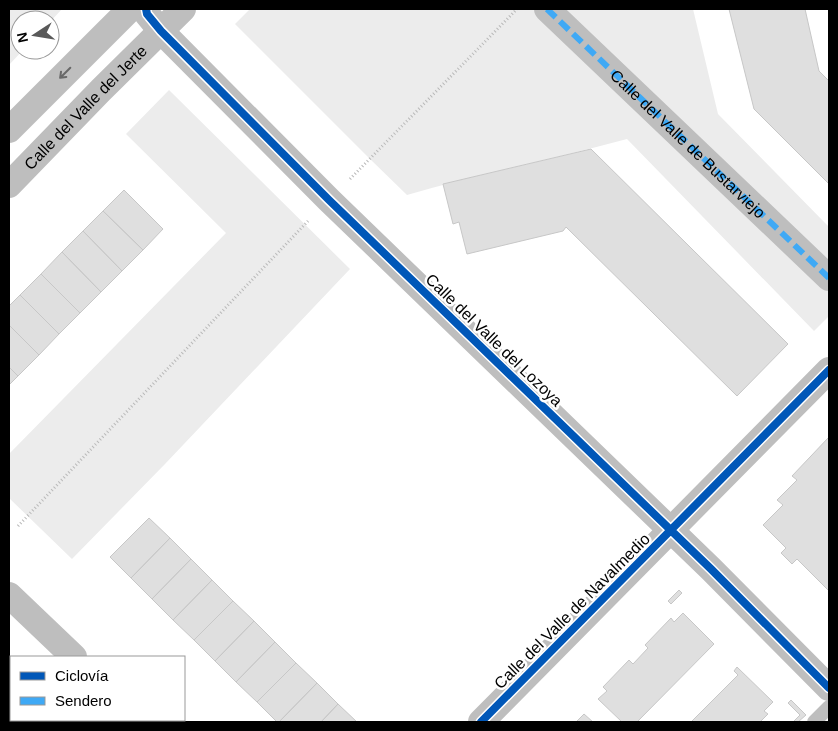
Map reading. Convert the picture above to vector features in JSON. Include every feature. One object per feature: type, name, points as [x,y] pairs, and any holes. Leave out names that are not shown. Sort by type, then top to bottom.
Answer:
[{"type":"street","points":[[9,130],[130,9]]},
{"type":"street","name":"Calle del Valle del Lozoya","points":[[146,9],[147,14],[161,31],[329,200],[671,530],[829,688]]},
{"type":"street","name":"Calle del Valle del Jerte","points":[[9,184],[184,9]]},
{"type":"street","name":"Calle del Valle de Bustarviejo","points":[[547,9],[829,278]]},
{"type":"street","name":"Calle del Valle de Navalmedio","points":[[482,722],[829,370]]},
{"type":"street","points":[[9,594],[73,656]]},
{"type":"lane","points":[[814,722],[829,706]]},
{"type":"path","points":[[18,526],[329,200],[518,9]]},
{"type":"shaded area","points":[[9,9],[62,9],[60,11],[10,10],[10,60],[14,60],[9,65]]},
{"type":"shaded area","points":[[250,9],[693,9],[718,114],[829,227],[829,316],[814,331],[627,139],[407,195],[235,24]]},
{"type":"shaded area","points":[[169,90],[350,269],[72,559],[9,498],[9,454],[226,233],[126,134]]},
{"type":"shaded area","points":[[9,687],[10,721],[45,722],[9,722]]},
{"type":"building","points":[[729,9],[805,9],[819,71],[829,81],[829,184],[754,109]]},
{"type":"building","points":[[591,149],[788,344],[737,396],[566,227],[563,231],[467,254],[459,222],[453,224],[443,184]]},
{"type":"building","points":[[124,190],[163,229],[143,250],[103,211]]},
{"type":"building","points":[[103,211],[143,250],[122,271],[83,231]]},
{"type":"building","points":[[83,231],[122,271],[101,292],[62,252]]},
{"type":"building","points":[[62,252],[101,292],[80,313],[41,274]]},
{"type":"building","points":[[41,274],[80,313],[59,334],[20,295]]},
{"type":"building","points":[[20,295],[59,334],[39,355],[9,325],[9,306]]},
{"type":"building","points":[[9,325],[39,355],[18,376],[9,367]]},
{"type":"building","points":[[9,367],[18,376],[9,385]]},
{"type":"building","points":[[829,437],[829,591],[797,559],[792,564],[781,553],[786,548],[763,525],[783,505],[777,500],[797,480],[792,476]]},
{"type":"building","points":[[149,518],[170,538],[131,578],[110,557]]},
{"type":"building","points":[[170,538],[191,559],[152,599],[131,578]]},
{"type":"building","points":[[191,559],[212,580],[173,620],[152,599]]},
{"type":"building","points":[[212,580],[233,601],[194,640],[173,620]]},
{"type":"building","points":[[679,590],[682,593],[671,604],[668,601]]},
{"type":"building","points":[[233,601],[254,621],[215,661],[194,640]]},
{"type":"building","points":[[683,613],[714,644],[637,722],[622,722],[598,699],[607,691],[603,687],[629,660],[633,664],[648,648],[645,645],[671,618],[674,622]]},
{"type":"building","points":[[254,621],[275,642],[236,682],[215,661]]},
{"type":"building","points":[[275,642],[296,663],[257,702],[236,682]]},
{"type":"building","points":[[296,663],[317,683],[277,722],[257,702]]},
{"type":"building","points":[[737,667],[773,702],[764,711],[768,714],[760,722],[691,722],[738,675],[734,671]]},
{"type":"building","points":[[317,683],[338,704],[321,722],[279,722]]},
{"type":"building","points":[[791,700],[806,715],[798,722],[793,722],[800,715],[788,703]]},
{"type":"building","points":[[338,704],[357,722],[321,722]]},
{"type":"building","points":[[584,714],[593,722],[576,722]]},
{"type":"marked path","points":[[547,9],[829,278]]},
{"type":"cycle path","points":[[146,9],[147,14],[161,31],[329,200],[711,569],[829,688]]},
{"type":"cycle path","points":[[481,722],[829,370]]}]
